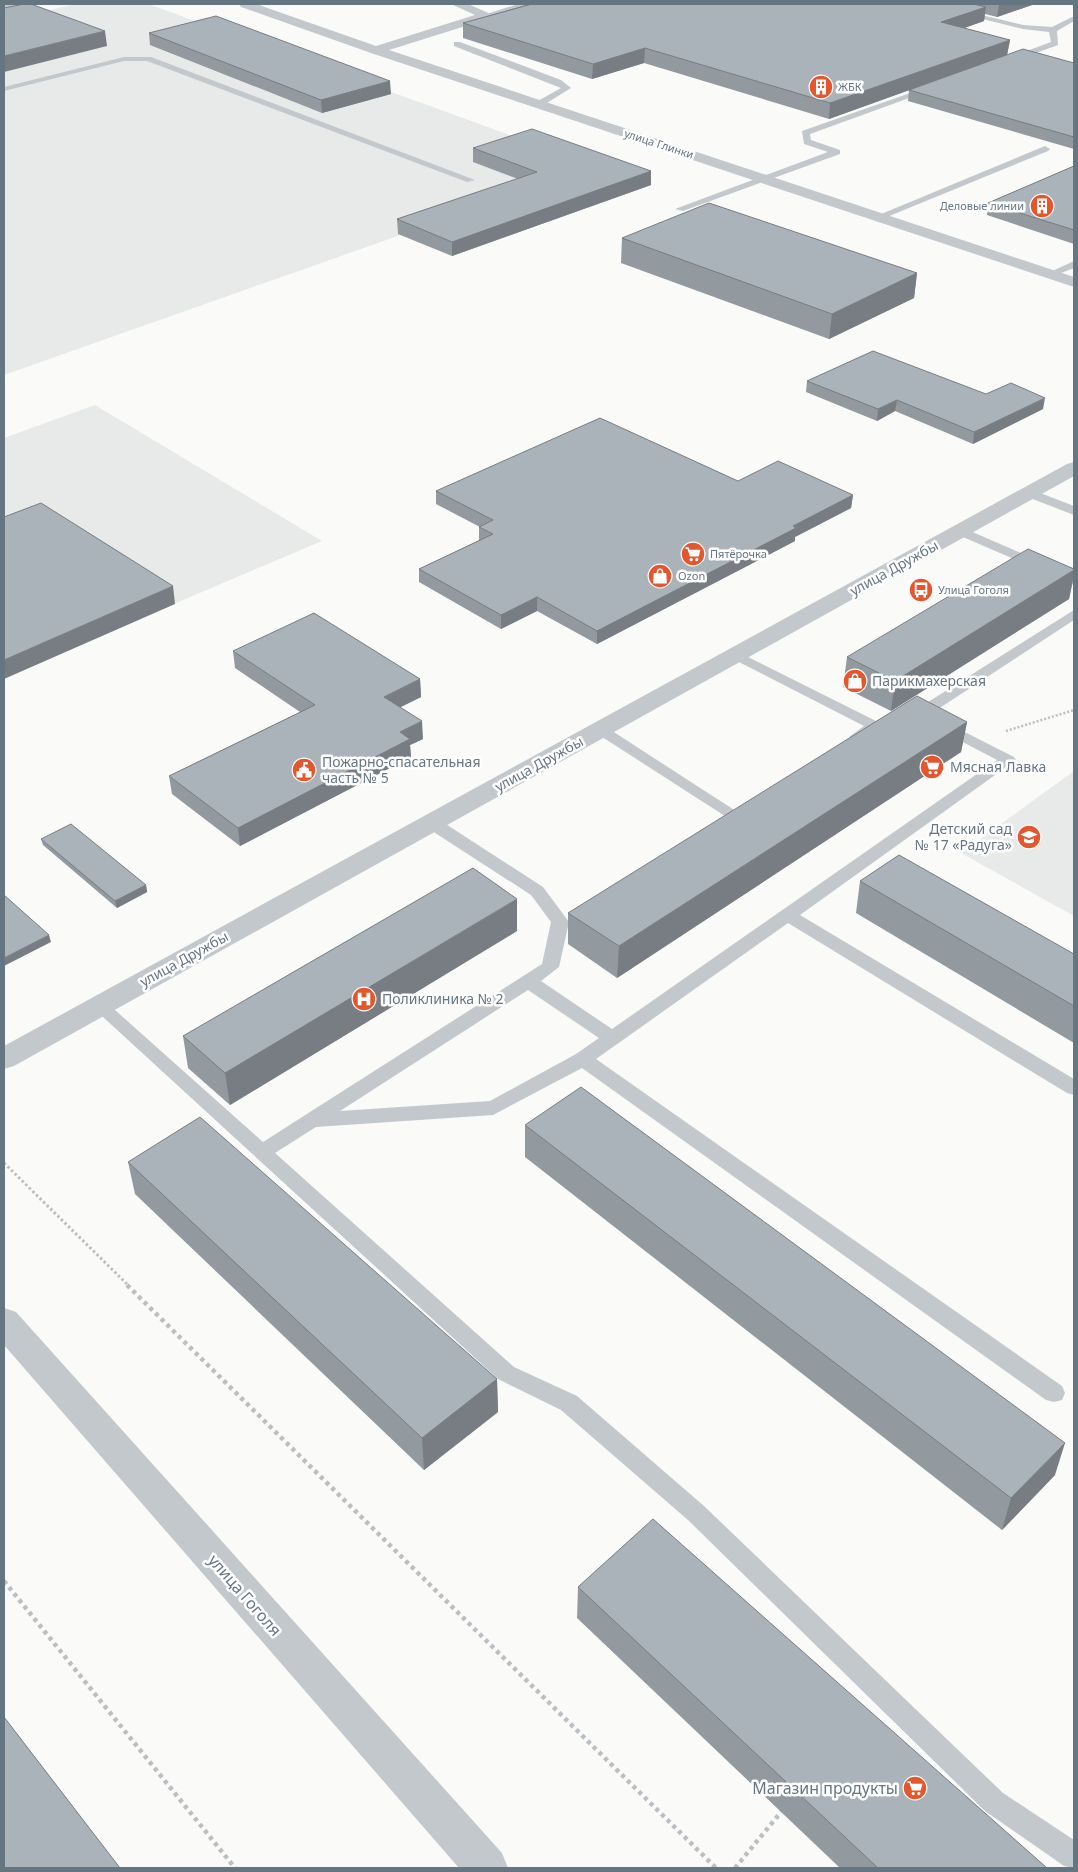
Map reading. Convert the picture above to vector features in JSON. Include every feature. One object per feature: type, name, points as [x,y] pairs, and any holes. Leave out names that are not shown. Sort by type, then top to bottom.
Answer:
[{"type":"street","points":[[4,7],[17,4]]},
{"type":"street","name":"улица Глинки","points":[[245,4],[376,50],[1074,282]]},
{"type":"street","points":[[458,4],[487,15]]},
{"type":"street","points":[[376,50],[487,15]]},
{"type":"street","name":"улица Дружбы","points":[[4,1059],[1074,468]]},
{"type":"street","name":"улица Гоголя","points":[[4,1322],[486,1868]]},
{"type":"lane","points":[[487,15],[526,4]]},
{"type":"lane","points":[[926,4],[1023,28],[1053,30],[1074,18]]},
{"type":"lane","points":[[1002,63],[1055,43],[1053,30]]},
{"type":"lane","points":[[457,44],[558,82],[567,88],[539,104]]},
{"type":"lane","points":[[4,89],[124,58],[148,59],[470,180]]},
{"type":"lane","points":[[680,209],[837,152],[807,142],[805,133],[936,86]]},
{"type":"lane","points":[[879,217],[1045,149]]},
{"type":"lane","points":[[1051,274],[1074,264]]},
{"type":"lane","points":[[1030,493],[1074,511]]},
{"type":"lane","points":[[961,531],[1073,579]]},
{"type":"lane","points":[[842,746],[875,726],[921,714],[1074,614]]},
{"type":"lane","points":[[736,655],[875,726]]},
{"type":"lane","points":[[312,1120],[493,1108],[584,1059],[1008,760],[921,714]]},
{"type":"lane","points":[[601,730],[734,815]]},
{"type":"lane","points":[[718,825],[751,804]]},
{"type":"lane","points":[[432,823],[537,891],[560,922]]},
{"type":"lane","points":[[262,1152],[550,967],[560,922],[577,912]]},
{"type":"lane","points":[[788,915],[1074,1088]]},
{"type":"lane","points":[[528,980],[612,1038]]},
{"type":"lane","points":[[100,1006],[506,1373],[570,1403],[696,1513],[994,1802],[1074,1856]]},
{"type":"lane","points":[[584,1059],[1054,1392]]},
{"type":"path","points":[[972,741],[1074,710]]},
{"type":"path","points":[[4,1163],[716,1868]]},
{"type":"path","points":[[4,1581],[235,1868]]},
{"type":"path","points":[[736,1868],[781,1812]]},
{"type":"shaded area","points":[[76,4],[148,4],[596,166],[4,375],[4,21]]},
{"type":"shaded area","points":[[95,405],[322,541],[4,676],[4,438]]},
{"type":"shaded area","name":"Детский сад № 17 «Радуга»","points":[[1074,771],[1074,916],[961,853]]},
{"type":"building","points":[[31,4],[105,31],[4,56],[4,8]]},
{"type":"building","name":"ЖБК","points":[[532,4],[973,4],[986,7],[941,22],[1010,40],[830,103],[645,48],[593,64],[463,23]]},
{"type":"building","points":[[216,16],[390,81],[321,100],[149,33]]},
{"type":"building","points":[[1023,49],[1074,63],[1074,137],[909,90]]},
{"type":"building","points":[[532,129],[651,171],[452,242],[397,219],[537,172],[473,148]]},
{"type":"building","name":"Деловые линии","points":[[1074,166],[1074,230],[988,203]]},
{"type":"building","points":[[709,203],[917,273],[832,314],[622,238]]},
{"type":"building","points":[[873,351],[986,394],[1011,383],[1045,398],[974,432],[897,400],[878,409],[807,381]]},
{"type":"building","points":[[600,418],[738,481],[778,461],[853,495],[793,526],[796,528],[597,631],[537,597],[501,615],[419,569],[493,534],[479,527],[493,520],[436,491]]},
{"type":"building","points":[[41,503],[173,586],[4,660],[4,517]]},
{"type":"building","points":[[1028,549],[1074,570],[895,681],[847,657]]},
{"type":"building","points":[[314,613],[420,679],[384,697],[422,721],[400,732],[410,739],[238,828],[169,776],[315,705],[233,651]]},
{"type":"building","points":[[917,696],[967,722],[619,946],[568,913]]},
{"type":"building","points":[[71,824],[146,885],[115,901],[41,839]]},
{"type":"building","points":[[899,855],[1074,954],[1074,1006],[860,881]]},
{"type":"building","points":[[473,868],[517,899],[225,1073],[183,1036]]},
{"type":"building","points":[[4,895],[49,935],[4,958]]},
{"type":"building","points":[[581,1087],[1065,1443],[1011,1498],[525,1125]]},
{"type":"building","points":[[200,1117],[497,1379],[422,1438],[128,1162]]},
{"type":"building","points":[[653,1519],[1047,1868],[878,1868],[578,1587]]},
{"type":"building","points":[[4,1717],[120,1868],[4,1868]]},
{"type":"place","name":"ЖБК","points":[[821,87]]},
{"type":"place","name":"Деловые линии","points":[[1042,206]]},
{"type":"place","name":"Пятёрочка","points":[[693,554]]},
{"type":"place","name":"Ozon","points":[[660,576]]},
{"type":"place","name":"Улица Гоголя","points":[[921,590]]},
{"type":"place","name":"Парикмахерская","points":[[855,681]]},
{"type":"place","name":"Мясная Лавка","points":[[932,767]]},
{"type":"place","name":"Пожарно-спасательная часть № 5","points":[[304,770]]},
{"type":"place","name":"Детский сад № 17 «Радуга»","points":[[1029,837]]},
{"type":"place","name":"Поликлиника № 2","points":[[364,999]]},
{"type":"place","name":"Магазин продукты","points":[[915,1788]]}]
